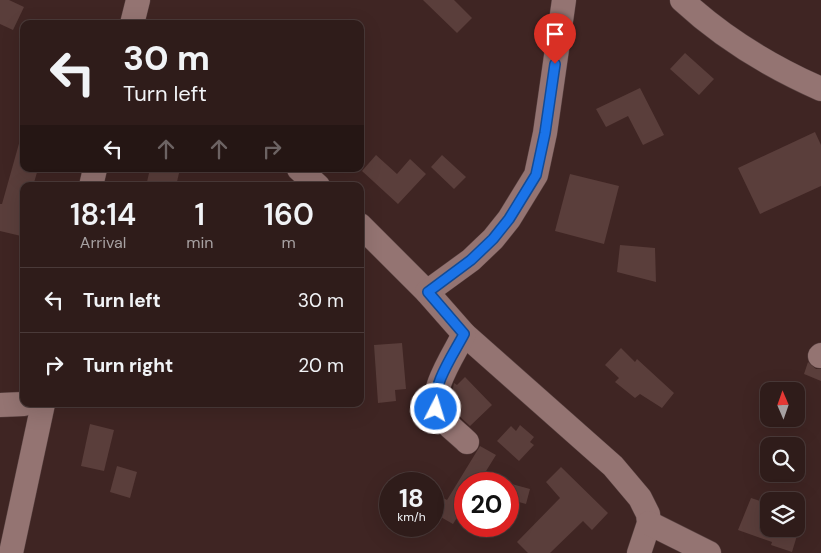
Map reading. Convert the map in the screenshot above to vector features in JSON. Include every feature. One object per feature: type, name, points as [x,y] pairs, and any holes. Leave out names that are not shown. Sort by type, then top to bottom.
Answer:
[{"type":"street","points":[[428,292],[471,260],[493,239],[509,219],[536,175],[545,133],[564,0]]},
{"type":"street","points":[[682,0],[747,50],[786,74],[821,90]]},
{"type":"street","points":[[302,172],[314,182]]},
{"type":"street","points":[[364,230],[428,292],[464,334],[613,466],[640,498],[648,514],[649,523],[639,553]]},
{"type":"street","points":[[464,334],[439,384],[435,395],[435,404],[439,415],[467,442]]},
{"type":"street","points":[[0,405],[20,404]]},
{"type":"street","points":[[11,553],[42,407]]},
{"type":"street","points":[[649,523],[709,553]]},
{"type":"building","points":[[0,0],[9,0],[24,7],[13,30],[0,24]]},
{"type":"building","points":[[423,0],[454,0],[472,18],[457,33]]},
{"type":"building","points":[[685,53],[714,79],[699,95],[670,69]]},
{"type":"building","points":[[640,88],[664,135],[643,145],[628,116],[606,127],[596,109]]},
{"type":"building","points":[[815,132],[821,145],[821,186],[760,214],[738,168]]},
{"type":"building","points":[[20,140],[20,172],[37,172],[34,182],[20,182],[20,236],[0,231],[0,204],[2,204]]},
{"type":"building","points":[[376,155],[397,174],[410,159],[426,174],[398,204],[363,172]]},
{"type":"building","points":[[442,155],[466,177],[454,189],[431,167]]},
{"type":"building","points":[[149,172],[179,172],[177,182],[147,182]]},
{"type":"building","points":[[570,174],[619,186],[604,244],[555,231]]},
{"type":"building","points":[[620,245],[655,248],[656,282],[617,272]]},
{"type":"building","points":[[402,343],[406,389],[395,390],[396,401],[378,403],[374,345]]},
{"type":"building","points":[[621,348],[635,362],[637,359],[674,393],[662,408],[640,394],[635,398],[615,382],[619,378],[605,365]]},
{"type":"building","points":[[808,362],[816,369],[821,369],[821,381],[804,374]]},
{"type":"building","points":[[465,377],[492,405],[470,426],[455,412],[450,403],[454,383],[457,385]]},
{"type":"building","points":[[90,424],[114,430],[104,471],[81,466]]},
{"type":"building","points":[[520,425],[534,437],[530,442],[534,445],[519,461],[497,441],[511,426],[516,431]]},
{"type":"building","points":[[480,446],[496,455],[485,472],[464,472]]},
{"type":"building","points":[[117,466],[137,472],[130,498],[110,492]]},
{"type":"building","points":[[561,467],[608,513],[592,530],[583,521],[550,553],[528,553],[517,542],[560,498],[546,482]]},
{"type":"building","points":[[519,486],[530,489],[526,504],[519,502]]},
{"type":"building","points":[[454,489],[453,524],[444,519],[444,498],[447,500]]},
{"type":"building","points":[[751,498],[760,501],[760,537],[797,537],[792,552],[771,545],[772,542],[738,530]]},
{"type":"route","points":[[436,409],[435,395],[439,384],[464,334],[428,292],[471,260],[493,239],[509,219],[536,175],[545,133],[555,64]]}]
